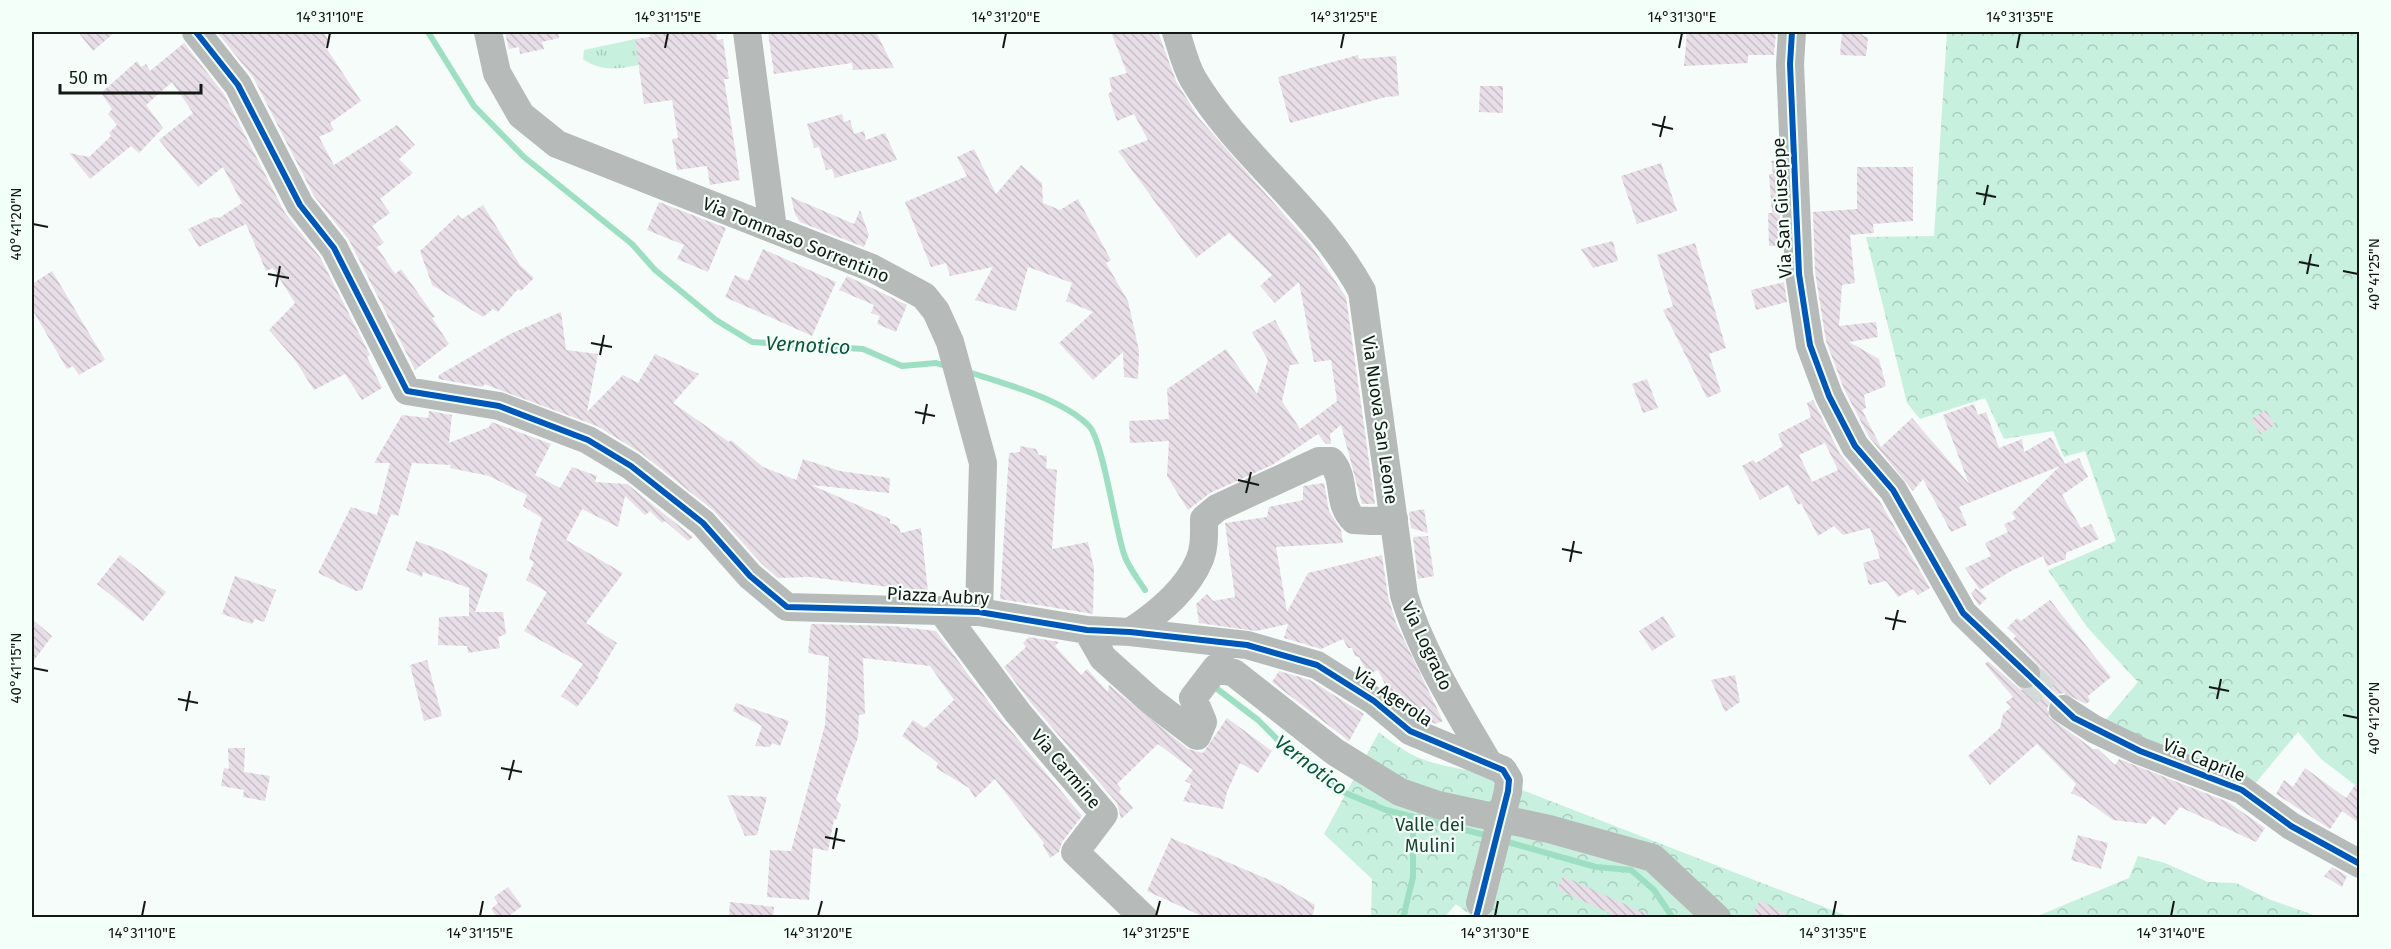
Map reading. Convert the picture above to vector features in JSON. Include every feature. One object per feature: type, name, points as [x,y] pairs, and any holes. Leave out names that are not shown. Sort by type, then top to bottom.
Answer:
[{"type":"street","name":"Piazza Aubry","points":[[196,32],[238,85],[300,205],[334,248],[407,391],[499,406],[588,440],[631,466],[703,523],[750,576],[787,607],[979,612],[1087,630],[1130,632]]},
{"type":"street","name":"Via Tommaso Sorrentino","points":[[488,32],[497,73],[521,115],[557,144],[872,268],[924,296],[936,311],[951,342],[983,463],[979,612]]},
{"type":"street","points":[[747,32],[772,229]]},
{"type":"street","name":"Via Nuova San Leone","points":[[1130,632],[1168,603],[1199,562],[1204,543],[1204,519],[1217,508],[1319,461],[1331,461],[1340,471],[1344,505],[1354,520],[1394,519],[1362,291],[1345,259],[1214,111],[1191,77],[1176,32]]},
{"type":"street","name":"Via San Giuseppe","points":[[1792,32],[1790,64],[1799,274],[1810,345],[1829,396],[1855,446],[1893,490],[1963,613],[2026,674]]},
{"type":"street","name":"Via Logrado","points":[[1394,519],[1404,595],[1409,612],[1452,700],[1488,764]]},
{"type":"street","name":"Via Carmine","points":[[941,610],[1018,713],[1104,814],[1075,852],[1144,918]]},
{"type":"street","points":[[1087,630],[1103,658],[1151,701],[1197,736],[1203,722],[1193,698],[1216,668],[1234,673],[1335,752],[1400,792],[1438,805],[1549,829],[1653,858],[1717,918]]},
{"type":"street","name":"Via Agerola","points":[[1130,632],[1247,645],[1317,665],[1374,701],[1410,731],[1503,770],[1509,780],[1509,791],[1478,910]]},
{"type":"street","points":[[1425,736],[1444,727],[1453,716],[1452,700]]},
{"type":"street","name":"Via Caprile","points":[[2063,709],[2094,729],[2140,751],[2242,790],[2290,826],[2360,864]]},
{"type":"green space","points":[[1947,32],[2359,32],[2359,788],[2321,759],[2298,732],[2254,785],[2105,721],[2138,682],[2087,627],[2048,570],[2116,541],[2085,451],[2064,457],[2053,431],[2004,439],[1985,398],[1920,419],[1907,403],[1866,237],[1934,236]]},
{"type":"green space","points":[[635,39],[639,65],[603,68],[583,59],[584,50]]},
{"type":"green space","name":"Valle dei Mulini","points":[[1379,732],[1402,749],[1423,759],[1473,771],[1850,917],[1475,918],[1456,904],[1445,917],[1371,917],[1372,879],[1324,834]]},
{"type":"green space","points":[[2138,856],[2165,863],[2208,882],[2236,883],[2271,900],[2319,917],[2035,917],[2129,878]]},
{"type":"building","points":[[78,32],[115,32],[93,51]]},
{"type":"building","points":[[217,32],[323,32],[330,42],[325,46],[361,101],[330,123],[334,130],[319,137],[334,165],[397,125],[415,145],[399,159],[413,173],[380,199],[390,213],[372,226],[384,243],[377,247],[395,274],[401,269],[435,317],[432,318],[449,344],[415,370],[349,240],[314,196],[253,77]]},
{"type":"building","points":[[505,32],[558,32],[559,38],[542,42],[544,49],[520,54],[519,47],[509,49]]},
{"type":"building","points":[[649,32],[716,32],[717,40],[723,39],[729,79],[724,79],[740,180],[710,185],[707,166],[677,170],[672,139],[678,138],[672,100],[644,104],[635,39],[650,37]]},
{"type":"building","points":[[768,32],[876,32],[894,68],[853,70],[852,63],[774,74]]},
{"type":"building","points":[[1111,32],[1158,32],[1176,81],[1198,117],[1311,245],[1346,297],[1375,504],[1362,504],[1341,425],[1330,434],[1331,444],[1326,444],[1318,434],[1272,465],[1210,493],[1188,510],[1167,476],[1169,441],[1130,443],[1129,421],[1169,419],[1167,389],[1226,349],[1257,394],[1268,360],[1252,332],[1275,320],[1299,364],[1290,365],[1282,401],[1300,429],[1337,401],[1331,360],[1314,362],[1299,282],[1275,303],[1260,286],[1272,275],[1229,233],[1196,258],[1118,151],[1148,140],[1134,114],[1117,121],[1108,94],[1112,91],[1109,78],[1127,73]]},
{"type":"building","points":[[1687,32],[1776,32],[1774,55],[1748,55],[1748,63],[1684,66]]},
{"type":"building","points":[[1842,32],[1862,32],[1862,35],[1868,38],[1866,56],[1840,55]]},
{"type":"building","points":[[184,43],[224,94],[285,213],[320,257],[370,355],[367,357],[382,388],[362,400],[345,374],[314,390],[295,360],[269,330],[295,303],[273,268],[266,271],[246,224],[199,247],[188,229],[214,217],[219,218],[242,203],[223,167],[198,187],[159,140],[193,113],[172,82],[146,105],[163,128],[139,153],[131,146],[90,179],[69,153],[89,157],[111,136],[109,133],[117,125],[108,114],[112,109],[101,93],[137,61],[141,67],[146,64],[150,71]]},
{"type":"building","points":[[1358,55],[1359,59],[1396,56],[1399,96],[1386,97],[1290,123],[1278,77]]},
{"type":"building","points":[[1480,86],[1503,86],[1503,113],[1479,112]]},
{"type":"building","points":[[842,114],[844,122],[850,120],[854,134],[864,131],[866,140],[885,133],[897,160],[835,178],[832,169],[826,170],[819,147],[814,148],[807,124]]},
{"type":"building","points":[[974,149],[996,194],[1021,165],[1042,183],[1043,203],[1060,210],[1078,199],[1111,260],[1106,263],[1128,301],[1139,351],[1138,379],[1124,377],[1123,352],[1093,380],[1059,343],[1093,312],[1066,301],[1072,283],[1028,267],[1016,311],[975,300],[993,267],[950,276],[946,263],[931,267],[905,202],[967,176],[957,157]]},
{"type":"building","points":[[1778,160],[1781,246],[1769,246],[1768,213],[1772,213],[1769,174],[1773,174],[1771,161]]},
{"type":"building","points":[[1661,163],[1677,211],[1637,224],[1621,176]]},
{"type":"building","points":[[1857,167],[1913,167],[1913,221],[1873,224],[1874,233],[1850,235],[1855,283],[1842,285],[1839,326],[1876,322],[1878,337],[1849,342],[1879,359],[1886,386],[1864,395],[1866,408],[1862,410],[1881,447],[1912,418],[1969,484],[1943,415],[1974,404],[1978,415],[1986,412],[1999,448],[2022,439],[2024,452],[2051,437],[2065,464],[2079,458],[2088,477],[2062,495],[2081,528],[2091,524],[2099,539],[2066,553],[2066,559],[2047,566],[2043,556],[2011,571],[1980,590],[1965,568],[1991,556],[1985,543],[2008,532],[2004,524],[2016,519],[2012,513],[2060,466],[1959,507],[1967,525],[1951,532],[1923,479],[1913,491],[1869,437],[1844,389],[1826,341],[1815,272],[1813,212],[1857,209]]},
{"type":"building","points":[[791,197],[854,224],[860,210],[869,235],[864,247],[800,222],[795,214]]},
{"type":"building","points":[[659,202],[726,228],[708,272],[677,259],[684,245],[647,230]]},
{"type":"building","points":[[483,205],[520,265],[534,278],[521,291],[518,289],[498,312],[493,309],[483,317],[432,285],[420,251],[458,215],[462,219]]},
{"type":"building","points":[[1613,241],[1618,261],[1593,268],[1581,249]]},
{"type":"building","points":[[1695,243],[1726,348],[1709,354],[1721,392],[1707,398],[1663,310],[1673,306],[1657,255]]},
{"type":"building","points":[[763,249],[836,282],[812,336],[725,297],[735,275],[748,281]]},
{"type":"building","points":[[52,271],[105,360],[79,375],[73,366],[67,369],[32,309],[32,284]]},
{"type":"building","points":[[847,276],[907,305],[896,332],[877,324],[880,316],[871,313],[874,305],[839,290]]},
{"type":"building","points":[[1784,282],[1787,302],[1756,310],[1751,290]]},
{"type":"building","points":[[561,312],[566,350],[598,354],[587,412],[623,375],[638,383],[655,354],[699,374],[673,403],[729,442],[731,440],[763,467],[796,480],[803,459],[840,471],[890,478],[889,493],[811,485],[890,519],[890,523],[898,526],[901,533],[921,528],[928,592],[810,577],[778,578],[762,564],[713,510],[641,453],[597,426],[484,384],[483,387],[438,379],[439,375],[510,334]]},
{"type":"building","points":[[1647,379],[1658,408],[1643,413],[1632,384]]},
{"type":"building","points":[[1813,400],[1840,454],[1879,500],[1930,588],[1918,595],[1913,589],[1898,597],[1886,581],[1869,585],[1863,563],[1880,558],[1870,528],[1843,535],[1834,526],[1818,536],[1801,503],[1798,505],[1788,485],[1760,500],[1742,466],[1753,460],[1756,463],[1783,446],[1778,434],[1811,417],[1807,403]],"holes":[[[1825,443],[1838,470],[1812,482],[1799,455]]]},
{"type":"building","points":[[2266,410],[2275,425],[2260,434],[2251,419]]},
{"type":"building","points":[[429,411],[452,415],[449,443],[489,427],[492,422],[551,444],[535,475],[560,488],[572,467],[597,476],[595,482],[627,484],[693,537],[688,541],[665,521],[662,523],[650,511],[645,515],[625,496],[618,527],[582,509],[566,540],[623,573],[586,623],[617,643],[597,676],[599,677],[577,707],[561,696],[583,664],[524,631],[547,592],[526,580],[534,562],[529,559],[542,518],[523,506],[527,495],[489,476],[450,468],[451,465],[412,463],[398,516],[391,514],[362,590],[356,591],[318,573],[351,507],[377,515],[390,463],[374,463],[402,415],[428,418]]},
{"type":"building","points":[[1020,446],[1036,449],[1039,455],[1047,456],[1046,468],[1057,470],[1052,549],[1088,542],[1094,568],[1093,614],[1000,599],[1009,453],[1020,452]]},
{"type":"building","points":[[1324,483],[1329,511],[1341,530],[1343,543],[1276,547],[1287,612],[1308,573],[1382,555],[1388,597],[1396,623],[1443,721],[1436,724],[1419,717],[1389,692],[1378,670],[1368,674],[1359,657],[1355,656],[1352,648],[1348,648],[1343,639],[1321,649],[1284,638],[1288,624],[1256,631],[1199,623],[1196,604],[1207,594],[1213,601],[1235,597],[1225,523],[1267,517],[1269,507],[1303,500],[1303,486]]},
{"type":"building","points":[[1424,509],[1428,533],[1411,528],[1409,512]]},
{"type":"building","points":[[1428,536],[1434,576],[1418,579],[1413,537]]},
{"type":"building","points":[[416,541],[441,550],[488,574],[475,612],[503,612],[506,634],[498,637],[500,648],[468,653],[467,646],[438,645],[439,617],[469,616],[469,588],[423,572],[422,577],[406,570]]},
{"type":"building","points":[[120,555],[166,592],[143,621],[97,584]]},
{"type":"building","points":[[235,576],[276,590],[264,622],[255,619],[252,624],[222,614]]},
{"type":"building","points":[[1976,588],[1987,598],[1979,606],[1971,593]]},
{"type":"building","points":[[2050,600],[2111,677],[2088,696],[2090,701],[2086,704],[2064,693],[2055,695],[2047,708],[2049,717],[2093,749],[2098,749],[2115,765],[2119,759],[2228,802],[2265,828],[2256,842],[2180,807],[2165,825],[2153,816],[2146,824],[2113,820],[2084,799],[2071,793],[2076,784],[2037,744],[1990,785],[1968,756],[2000,728],[2003,714],[2011,707],[2006,702],[2013,697],[1985,664],[1988,661],[2021,690],[2030,690],[2037,686],[2042,677],[2042,669],[2013,639],[2016,636],[2007,628],[2017,618],[2021,621]]},
{"type":"building","points":[[1663,616],[1676,636],[1652,651],[1639,631]]},
{"type":"building","points":[[32,619],[52,636],[32,663]]},
{"type":"building","points":[[811,624],[892,626],[936,631],[1005,724],[1082,816],[1062,842],[1059,852],[1050,858],[1044,843],[995,779],[975,798],[969,788],[936,768],[938,763],[902,736],[913,720],[925,728],[954,700],[930,666],[863,658],[865,714],[859,715],[858,737],[836,800],[841,805],[836,820],[834,819],[828,851],[813,848],[809,900],[767,897],[770,850],[791,851],[825,725],[829,657],[808,653]]},
{"type":"building","points":[[1029,637],[1059,642],[1055,646],[1081,675],[1087,669],[1108,692],[1109,685],[1188,749],[1203,753],[1227,718],[1272,751],[1258,773],[1240,763],[1227,792],[1223,809],[1183,801],[1191,784],[1185,781],[1193,770],[1158,744],[1117,784],[1121,789],[1119,792],[1133,808],[1121,819],[1117,803],[1031,703],[1004,667],[1026,647],[1023,643]]},
{"type":"building","points":[[427,660],[442,716],[424,721],[410,665]]},
{"type":"building","points":[[1279,671],[1310,680],[1364,714],[1349,741],[1272,682]]},
{"type":"building","points":[[1735,675],[1740,702],[1725,712],[1711,680]]},
{"type":"building","points":[[736,703],[789,721],[780,746],[772,743],[770,747],[755,746],[762,726],[733,711]]},
{"type":"building","points":[[228,748],[245,748],[244,772],[270,776],[265,801],[243,797],[244,790],[221,786],[224,768],[229,769]]},
{"type":"building","points":[[2305,768],[2346,798],[2360,778],[2360,824],[2342,811],[2330,829],[2276,794],[2284,780],[2293,787]]},
{"type":"building","points":[[727,795],[767,797],[757,835],[745,836]]},
{"type":"building","points":[[2078,835],[2108,843],[2101,869],[2071,860]]},
{"type":"building","points":[[1171,838],[1279,884],[1315,905],[1312,918],[1206,918],[1147,891]]},
{"type":"building","points":[[2332,867],[2347,876],[2342,887],[2324,876]]},
{"type":"building","points":[[1563,876],[1655,918],[1620,918],[1557,889]]},
{"type":"building","points":[[508,887],[522,906],[506,918],[498,918],[491,909],[498,903],[494,897]]},
{"type":"building","points":[[1760,900],[1794,918],[1751,918]]},
{"type":"building","points":[[730,902],[774,907],[773,918],[729,918]]},
{"type":"waterway","name":"Vernotico","points":[[428,32],[474,106],[524,157],[632,244],[655,270],[716,320],[752,342],[863,349],[902,366],[936,363],[949,367]]},
{"type":"waterway","name":"Vernotico","points":[[968,372],[1049,400],[1078,416],[1089,426],[1099,449],[1124,554],[1145,590]]},
{"type":"waterway","name":"Vernotico","points":[[1212,685],[1258,720],[1284,746],[1321,771],[1336,789],[1386,810],[1489,836]]},
{"type":"waterway","points":[[1403,918],[1413,877],[1413,817]]},
{"type":"waterway","name":"Vernotico","points":[[1504,841],[1596,867],[1631,870],[1654,890],[1673,918]]},
{"type":"tunnel","points":[[2026,674],[2063,709]]},
{"type":"cycle path","points":[[196,32],[238,85],[300,205],[334,248],[407,391],[499,406],[588,440],[631,466],[703,523],[750,576],[787,607],[979,612],[1087,630],[1130,632],[1247,645],[1317,665],[1374,701],[1410,731],[1503,770],[1509,780],[1508,791],[1476,918]]},
{"type":"cycle path","points":[[1792,32],[1790,64],[1799,274],[1810,345],[1829,396],[1855,446],[1893,490],[1963,613],[2074,718],[2140,751],[2242,790],[2291,826],[2360,864]]}]
